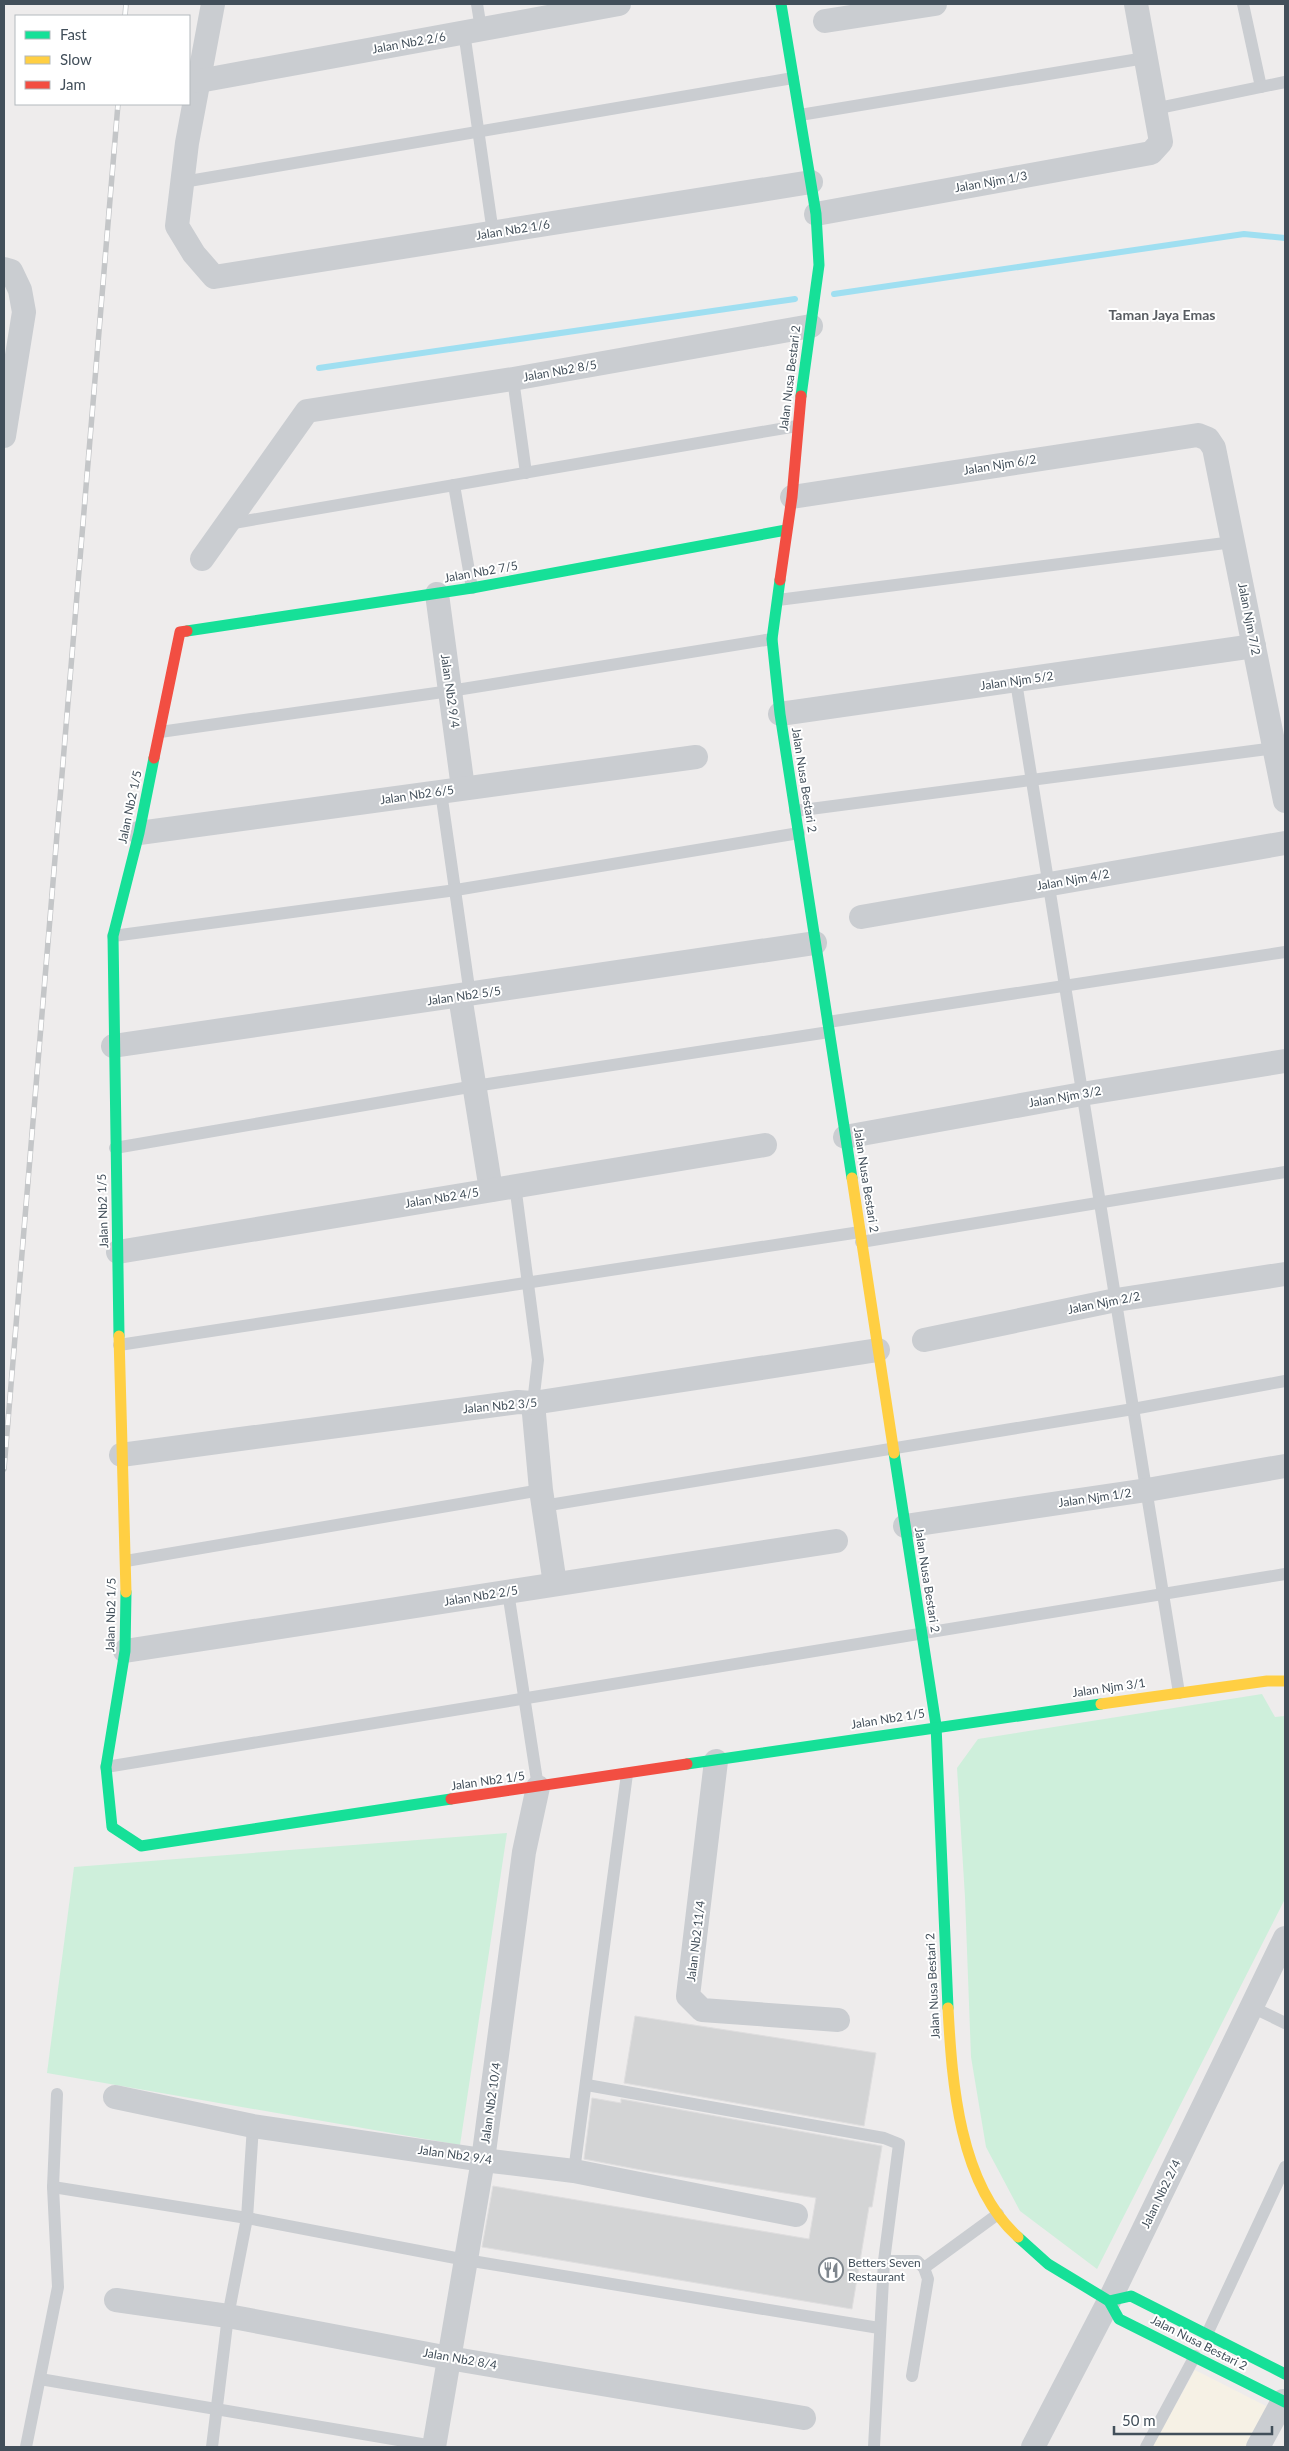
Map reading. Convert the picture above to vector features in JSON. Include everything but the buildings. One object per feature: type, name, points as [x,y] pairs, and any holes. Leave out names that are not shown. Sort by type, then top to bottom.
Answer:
[{"type":"street","points":[[183,182],[187,143],[213,4]]},
{"type":"street","name":"Jalan Nb2 2/6","points":[[199,82],[619,4]]},
{"type":"street","name":"Jalan Nusa Bestari 2","points":[[781,4],[816,214],[819,266],[797,426],[792,497],[772,639],[780,714],[936,1726],[950,2043],[955,2092],[966,2143],[984,2194],[1008,2228],[1048,2264],[1110,2301],[1120,2319],[1284,2402]]},
{"type":"street","points":[[825,21],[935,4]]},
{"type":"street","points":[[1136,4],[1154,109]]},
{"type":"street","name":"Jalan Njm 1/3","points":[[816,214],[1151,153],[1160,142],[1154,109]]},
{"type":"street","name":"Jalan Nb2 1/6","points":[[183,182],[177,226],[194,254],[214,277],[811,182]]},
{"type":"street","points":[[4,270],[11,271],[20,290],[24,312],[4,436]]},
{"type":"street","name":"Jalan Nb2 8/5","points":[[225,524],[308,411],[513,379],[811,326]]},
{"type":"street","name":"Jalan Njm 6/2","points":[[792,497],[1198,435],[1208,439]]},
{"type":"street","name":"Jalan Njm 7/2","points":[[1208,439],[1214,448],[1285,801]]},
{"type":"street","points":[[202,559],[225,524]]},
{"type":"street","name":"Jalan Nb2 7/5","points":[[180,632],[437,594],[786,530]]},
{"type":"street","name":"Jalan Nb2 9/4","points":[[437,594],[450,691],[452,790]]},
{"type":"street","name":"Jalan Nb2 1/5","points":[[180,632],[139,833],[113,936],[113,1046],[121,1456],[126,1560],[126,1651],[106,1766],[112,1827],[141,1846],[716,1761],[936,1726]]},
{"type":"street","name":"Jalan Njm 5/2","points":[[780,714],[1016,682],[1254,646]]},
{"type":"street","name":"Jalan Nb2 6/5","points":[[139,833],[696,757]]},
{"type":"street","name":"Jalan Njm 4/2","points":[[861,918],[1285,843]]},
{"type":"street","name":"Jalan Nb2 5/5","points":[[113,1046],[465,996],[815,943]]},
{"type":"street","points":[[465,996],[475,1086],[491,1190]]},
{"type":"street","name":"Jalan Njm 3/2","points":[[845,1137],[1082,1094],[1285,1061]]},
{"type":"street","name":"Jalan Nb2 4/5","points":[[118,1252],[765,1145]]},
{"type":"street","name":"Jalan Njm 2/2","points":[[924,1340],[1116,1300],[1285,1274]]},
{"type":"street","name":"Jalan Nb2 3/5","points":[[121,1456],[518,1402],[533,1403],[878,1350]]},
{"type":"street","points":[[533,1403],[542,1498],[555,1584]]},
{"type":"street","name":"Jalan Njm 1/2","points":[[905,1526],[1146,1490],[1285,1466]]},
{"type":"street","name":"Jalan Nb2 2/5","points":[[126,1651],[836,1541]]},
{"type":"street","name":"Jalan Njm 3/1","points":[[936,1726],[1267,1681],[1285,1681]]},
{"type":"street","name":"Jalan Nb2 11/4","points":[[716,1761],[688,1996],[702,2010],[838,2020]]},
{"type":"street","name":"Jalan Nb2 10/4","points":[[437,2447],[449,2358],[483,2160],[524,1852],[538,1787]]},
{"type":"street","name":"Jalan Nb2 2/4","points":[[1033,2447],[1110,2301],[1285,1938]]},
{"type":"street","name":"Jalan Nb2 9/4","points":[[115,2097],[253,2126],[483,2160],[574,2171],[796,2215]]},
{"type":"street","name":"Jalan Nusa Bestari 2","points":[[1110,2301],[1131,2296],[1285,2374]]},
{"type":"street","name":"Jalan Nb2 8/4","points":[[116,2300],[228,2316],[449,2358],[804,2418]]},
{"type":"street","points":[[1258,2447],[1284,2402]]},
{"type":"lane","points":[[477,4],[473,31],[478,132],[493,233]]},
{"type":"lane","points":[[1243,4],[1261,87]]},
{"type":"lane","points":[[800,115],[1145,58]]},
{"type":"lane","points":[[183,182],[793,78]]},
{"type":"lane","points":[[1154,109],[1285,82]]},
{"type":"lane","points":[[513,379],[526,473]]},
{"type":"lane","points":[[225,524],[797,426]]},
{"type":"lane","points":[[454,485],[472,588]]},
{"type":"lane","points":[[778,600],[1233,542]]},
{"type":"lane","points":[[160,732],[450,691],[772,639]]},
{"type":"lane","points":[[1016,682],[1179,1693]]},
{"type":"lane","points":[[795,811],[1275,748]]},
{"type":"lane","points":[[452,790],[456,890],[465,996]]},
{"type":"lane","points":[[113,936],[456,890],[798,833]]},
{"type":"lane","points":[[115,1148],[1065,986],[1285,952]]},
{"type":"lane","points":[[119,1345],[528,1284],[1100,1203],[1285,1172]]},
{"type":"lane","points":[[515,1185],[538,1360],[533,1403]]},
{"type":"lane","points":[[126,1560],[893,1447],[1133,1409],[1285,1381]]},
{"type":"lane","points":[[106,1766],[1285,1574]]},
{"type":"lane","points":[[508,1592],[538,1787]]},
{"type":"lane","points":[[574,2171],[587,2085],[627,1774]]},
{"type":"lane","points":[[1252,2007],[1285,2023]]},
{"type":"lane","points":[[587,2085],[884,2138],[900,2144],[884,2261],[874,2447]]},
{"type":"lane","points":[[26,2447],[58,2288],[53,2187],[57,2094]]},
{"type":"lane","points":[[212,2447],[228,2316],[247,2218],[253,2126]]},
{"type":"lane","points":[[1207,2334],[1285,2167]]},
{"type":"lane","points":[[53,2187],[247,2218],[466,2260],[879,2328]]},
{"type":"lane","points":[[924,2268],[998,2214]]},
{"type":"lane","points":[[884,2261],[917,2261],[924,2268],[928,2279],[912,2376]]},
{"type":"lane","points":[[1146,2447],[1194,2356]]},
{"type":"lane","points":[[40,2380],[218,2408],[437,2447]]},
{"type":"shaded area","points":[[1195,2370],[1272,2409],[1250,2447],[1152,2447]]},
{"type":"green space","points":[[1262,1694],[1275,1717],[1285,1716],[1285,1899],[1097,2269],[1020,2211],[986,2147],[971,2057],[965,1897],[957,1768],[978,1739]]},
{"type":"green space","points":[[507,1833],[460,2145],[47,2073],[74,1867]]},
{"type":"waterway","points":[[834,294],[1244,234],[1285,238]]},
{"type":"waterway","points":[[319,368],[795,299]]},
{"type":"railway","points":[[125,15],[126,4]]},
{"type":"railway","points":[[4,1469],[118,105]]},
{"type":"traffic: fast","points":[[781,4],[816,214],[819,265],[801,396]]},
{"type":"traffic: fast","points":[[187,631],[472,588],[786,530]]},
{"type":"traffic: fast","points":[[780,580],[772,639],[780,714],[852,1178]]},
{"type":"traffic: fast","points":[[119,1336],[113,936],[139,833],[154,758]]},
{"type":"traffic: fast","points":[[894,1453],[936,1725],[948,2008]]},
{"type":"traffic: fast","points":[[126,1592],[125,1651],[106,1767],[112,1827],[141,1846],[451,1799]]},
{"type":"traffic: fast","points":[[687,1764],[1101,1704]]},
{"type":"traffic: fast","points":[[1018,2237],[1048,2264],[1109,2301],[1119,2319],[1285,2402]]},
{"type":"traffic: fast","points":[[1109,2301],[1131,2296],[1285,2374]]},
{"type":"traffic: slow","points":[[852,1178],[894,1453]]},
{"type":"traffic: slow","points":[[119,1336],[126,1592]]},
{"type":"traffic: slow","points":[[1101,1704],[1267,1681],[1285,1681]]},
{"type":"traffic: slow","points":[[948,2008],[956,2099],[962,2131],[971,2161],[983,2189],[998,2215],[1018,2237]]},
{"type":"traffic: jam","points":[[780,580],[792,497],[801,396]]},
{"type":"traffic: jam","points":[[154,758],[180,632],[187,631]]},
{"type":"traffic: jam","points":[[451,1799],[687,1764]]},
{"type":"place","name":"Betters Seven Restaurant","points":[[831,2270]]},
{"type":"district","name":"Taman Jaya Emas","points":[[1162,315]]}]
